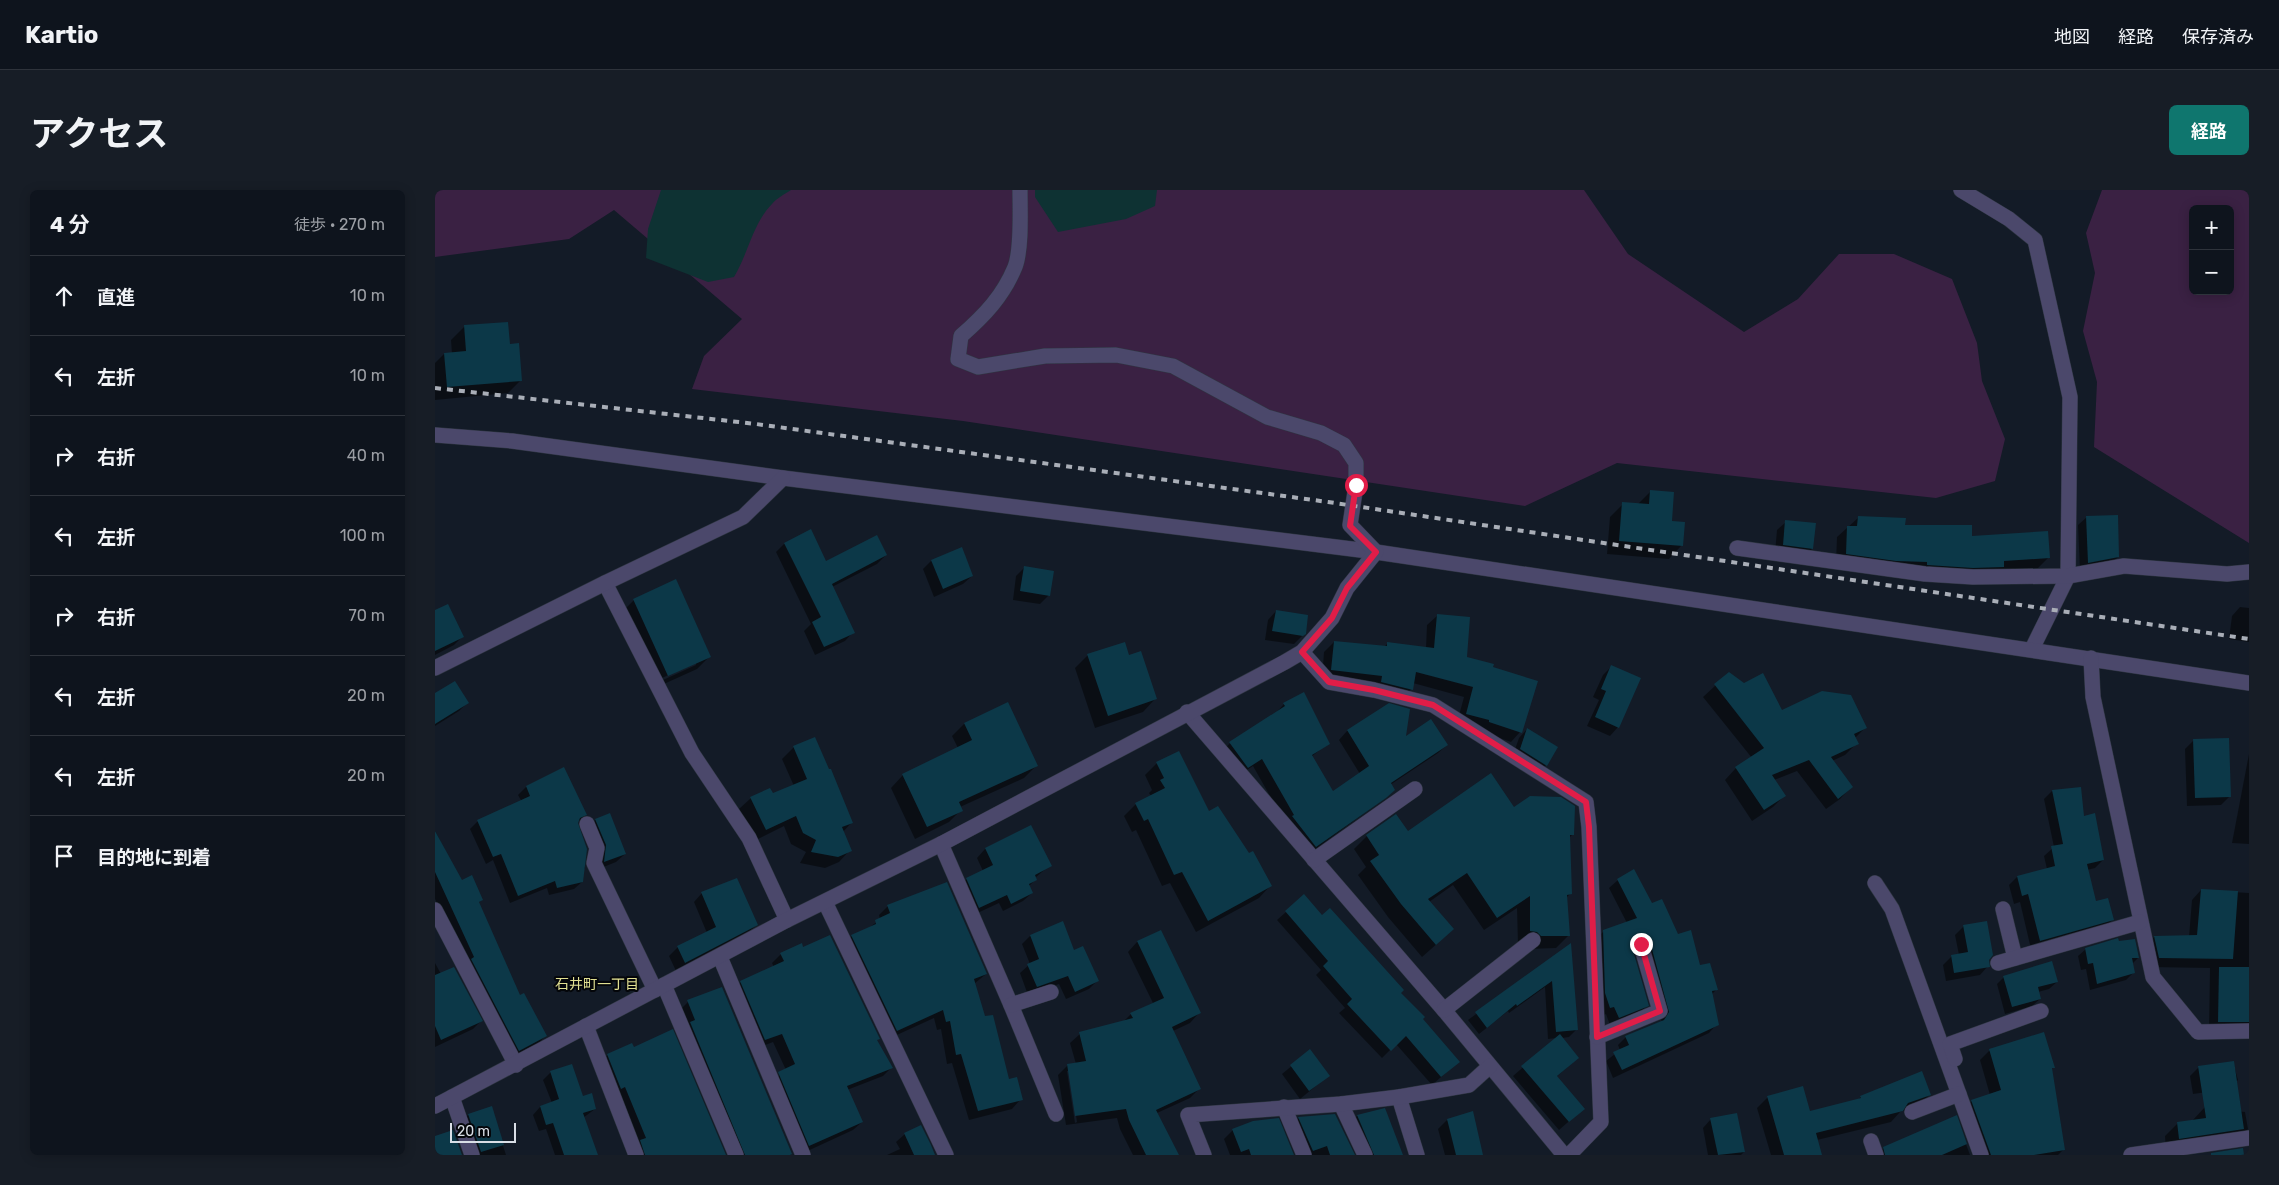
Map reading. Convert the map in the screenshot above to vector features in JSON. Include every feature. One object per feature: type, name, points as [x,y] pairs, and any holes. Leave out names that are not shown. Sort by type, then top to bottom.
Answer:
[{"type":"street","points":[[1020,190],[1021,223],[1016,265],[989,311],[961,336],[958,359],[978,367],[1045,356],[1116,355],[1173,366],[1267,416],[1321,433],[1345,445],[1356,463],[1356,485],[1350,526],[1376,552]]},
{"type":"street","points":[[1961,190],[2009,220],[2035,240],[2070,397],[2068,576],[2032,649]]},
{"type":"street","points":[[435,435],[512,441],[783,478],[1376,552],[2249,682]]},
{"type":"street","points":[[435,668],[605,582],[743,517],[783,478]]},
{"type":"street","points":[[1737,548],[1925,574],[1973,577],[2068,576],[2124,566],[2227,574],[2249,572]]},
{"type":"street","points":[[435,1106],[720,958],[787,920],[941,844],[1302,652],[1332,618],[1347,588],[1376,552]]},
{"type":"street","points":[[605,582],[692,754],[749,838],[787,920]]},
{"type":"street","points":[[1302,652],[1329,682],[1374,690],[1433,705],[1586,802],[1589,827],[1601,1122],[1569,1155]]},
{"type":"street","points":[[2091,658],[2093,697],[2153,977],[2198,1032],[2249,1032]]},
{"type":"street","points":[[1187,712],[1444,1010],[1564,1155]]},
{"type":"street","points":[[1314,860],[1415,789]]},
{"type":"street","points":[[587,824],[597,848],[594,863],[660,988],[736,1155]]},
{"type":"street","points":[[941,844],[1056,1114]]},
{"type":"street","points":[[1875,883],[1892,909],[1981,1155]]},
{"type":"street","points":[[825,902],[946,1155]]},
{"type":"street","points":[[2003,909],[2015,958]]},
{"type":"street","points":[[435,910],[516,1065]]},
{"type":"street","points":[[1998,963],[2140,922]]},
{"type":"street","points":[[1444,1010],[1533,940]]},
{"type":"street","points":[[1597,1037],[1660,1011],[1641,944]]},
{"type":"street","points":[[720,958],[803,1155]]},
{"type":"street","points":[[1011,1005],[1051,992]]},
{"type":"street","points":[[1911,1112],[1957,1089],[1963,1081],[1950,1044],[2041,1011]]},
{"type":"street","points":[[586,1026],[636,1155]]},
{"type":"street","points":[[1204,1155],[1188,1115],[1399,1098],[1469,1085],[1490,1066]]},
{"type":"street","points":[[452,1097],[472,1155]]},
{"type":"street","points":[[1399,1098],[1417,1155]]},
{"type":"street","points":[[1341,1104],[1365,1155]]},
{"type":"street","points":[[1284,1107],[1304,1155]]},
{"type":"street","points":[[2131,1155],[2171,1152],[2249,1136]]},
{"type":"shaded area","points":[[435,190],[1584,190],[1628,254],[1744,332],[1798,299],[1839,254],[1894,254],[1952,279],[1977,343],[1982,381],[2005,439],[1995,481],[1936,498],[1617,463],[1525,506],[963,421],[692,389],[704,356],[742,319],[614,210],[569,239],[435,257]]},
{"type":"shaded area","points":[[661,190],[791,190],[776,200],[765,212],[755,229],[734,277],[708,282],[646,258],[648,229]]},
{"type":"shaded area","points":[[1035,190],[1157,190],[1155,206],[1126,219],[1058,232],[1035,197]]},
{"type":"shaded area","points":[[2102,190],[2249,190],[2249,543],[2094,447],[2097,382],[2083,331],[2095,273],[2086,233]]},
{"type":"building","points":[[508,322],[510,344],[519,343],[522,381],[447,387],[444,353],[466,351],[464,325]]},
{"type":"building","points":[[1650,490],[1674,492],[1672,521],[1685,522],[1683,546],[1619,541],[1622,502],[1649,504]]},
{"type":"building","points":[[2118,515],[2119,557],[2088,563],[2086,516]]},
{"type":"building","points":[[1858,516],[1906,518],[1905,525],[1972,525],[1972,536],[2048,531],[2050,558],[2004,561],[2004,567],[1973,568],[1927,565],[1927,562],[1896,561],[1846,554],[1847,526],[1857,526]]},
{"type":"building","points":[[1785,520],[1816,523],[1813,549],[1783,545]]},
{"type":"building","points":[[811,529],[826,561],[877,535],[887,555],[832,584],[855,633],[824,647],[812,622],[821,617],[784,543]]},
{"type":"building","points":[[962,547],[973,576],[943,589],[931,560]]},
{"type":"building","points":[[1024,566],[1054,571],[1050,596],[1020,591]]},
{"type":"building","points":[[676,579],[711,657],[668,676],[633,599]]},
{"type":"building","points":[[448,604],[464,637],[435,651],[435,610]]},
{"type":"building","points":[[1276,610],[1308,615],[1306,634],[1303,636],[1272,631]]},
{"type":"building","points":[[1437,614],[1470,617],[1467,657],[1494,664],[1493,667],[1538,681],[1522,733],[1489,722],[1489,720],[1466,714],[1473,687],[1416,672],[1413,690],[1381,682],[1382,676],[1331,670],[1334,641],[1387,646],[1387,642],[1434,648]]},
{"type":"building","points":[[1125,642],[1129,655],[1141,651],[1157,699],[1108,716],[1087,654]]},
{"type":"building","points":[[1611,665],[1641,678],[1619,728],[1595,717],[1606,691],[1601,689]]},
{"type":"building","points":[[1729,672],[1744,683],[1763,673],[1782,710],[1822,691],[1851,695],[1867,728],[1854,734],[1859,744],[1831,757],[1853,787],[1838,799],[1809,760],[1772,775],[1786,796],[1764,810],[1735,767],[1764,748],[1714,684]]},
{"type":"building","points":[[455,681],[469,703],[435,724],[435,693]]},
{"type":"building","points":[[1304,692],[1330,744],[1312,755],[1333,791],[1369,766],[1347,730],[1389,703],[1410,709],[1406,736],[1431,719],[1448,745],[1391,783],[1395,790],[1386,798],[1316,847],[1292,816],[1294,815],[1262,759],[1248,768],[1229,742],[1285,706],[1283,703]]},
{"type":"building","points":[[1008,702],[1038,766],[959,802],[963,811],[927,827],[902,774],[972,740],[964,723]]},
{"type":"building","points":[[1527,728],[1558,747],[1547,766],[1520,749]]},
{"type":"building","points":[[815,737],[829,769],[831,769],[853,823],[842,827],[852,851],[838,857],[811,852],[816,840],[803,833],[796,816],[766,830],[750,797],[770,788],[773,793],[807,779],[793,746]]},
{"type":"building","points":[[2229,738],[2231,797],[2195,798],[2193,739]]},
{"type":"building","points":[[1179,751],[1209,811],[1218,806],[1249,853],[1253,851],[1272,886],[1208,921],[1182,872],[1174,875],[1148,819],[1144,821],[1135,803],[1165,788],[1160,780],[1164,778],[1156,762]]},
{"type":"building","points":[[564,767],[587,815],[580,818],[578,823],[587,849],[583,882],[557,888],[555,881],[518,896],[501,854],[493,857],[477,820],[530,796],[526,786]]},
{"type":"building","points":[[1491,773],[1514,807],[1530,796],[1561,797],[1575,806],[1574,835],[1570,835],[1572,894],[1567,895],[1570,936],[1541,936],[1537,932],[1530,931],[1530,896],[1497,918],[1467,873],[1428,899],[1454,929],[1436,945],[1401,904],[1370,861],[1379,855],[1366,835],[1396,814],[1408,831]]},
{"type":"building","points":[[2081,787],[2084,816],[2095,813],[2104,860],[2087,864],[2096,901],[2108,898],[2114,920],[2040,941],[2028,894],[2022,896],[2017,876],[2055,866],[2051,846],[2063,844],[2052,790]]},
{"type":"building","points":[[610,813],[626,854],[604,862],[606,845],[595,819]]},
{"type":"building","points":[[1031,825],[1052,866],[1035,875],[1037,880],[1029,884],[1033,893],[1011,904],[1007,895],[979,908],[966,878],[993,865],[985,848]]},
{"type":"building","points":[[435,831],[462,880],[472,875],[483,900],[479,902],[520,995],[524,993],[547,1036],[519,1051],[471,959],[474,957],[435,872]]},
{"type":"building","points":[[1634,869],[1652,903],[1662,899],[1678,934],[1691,930],[1700,965],[1710,963],[1718,990],[1712,991],[1719,1025],[1622,1070],[1613,1052],[1629,1045],[1625,1036],[1664,1020],[1669,1012],[1650,942],[1644,936],[1635,938],[1632,947],[1649,1006],[1619,1018],[1614,1007],[1610,1008],[1605,993],[1603,930],[1637,918],[1617,879]]},
{"type":"building","points":[[737,878],[758,925],[685,963],[677,946],[716,927],[701,892]]},
{"type":"building","points":[[947,882],[987,974],[974,979],[985,1016],[993,1015],[1009,1079],[1017,1077],[1023,1100],[978,1111],[961,1054],[956,1055],[950,1021],[946,1022],[943,1010],[897,1031],[851,935],[876,924],[875,920],[890,913],[887,905]]},
{"type":"building","points":[[2201,889],[2238,891],[2233,959],[2159,958],[2154,936],[2197,935]]},
{"type":"building","points":[[1304,894],[1322,915],[1330,908],[1404,990],[1401,993],[1425,1017],[1423,1019],[1460,1062],[1441,1077],[1406,1036],[1391,1051],[1347,1004],[1352,999],[1323,966],[1328,961],[1285,911]]},
{"type":"building","points":[[1063,921],[1074,950],[1083,946],[1099,981],[1075,992],[1068,976],[1037,987],[1027,964],[1039,959],[1030,935]]},
{"type":"building","points":[[1987,921],[1993,955],[1989,960],[1990,967],[1954,973],[1951,955],[1968,952],[1963,925]]},
{"type":"building","points":[[1161,930],[1201,1013],[1172,1027],[1201,1089],[1156,1110],[1179,1155],[1146,1155],[1129,1120],[1126,1109],[1075,1116],[1067,1064],[1086,1061],[1079,1032],[1133,1018],[1130,1013],[1164,998],[1137,941]]},
{"type":"building","points":[[830,935],[880,1039],[877,1040],[893,1068],[847,1086],[863,1122],[809,1146],[778,1072],[795,1064],[782,1034],[765,1040],[740,981],[784,961],[780,953],[802,943],[803,947]]},
{"type":"building","points":[[2118,938],[2119,941],[2135,939],[2139,958],[2132,958],[2135,973],[2097,984],[2093,963],[2088,964],[2085,948]]},
{"type":"building","points":[[1571,943],[1578,1030],[1556,1032],[1552,981],[1517,1006],[1516,1004],[1487,1028],[1475,1012]]},
{"type":"building","points":[[2052,961],[2058,982],[2038,987],[2041,999],[2012,1007],[2003,976]]},
{"type":"building","points":[[454,967],[483,1021],[441,1040],[435,1026],[435,975]]},
{"type":"building","points":[[2219,967],[2249,967],[2249,1022],[2218,1022]]},
{"type":"building","points":[[722,987],[792,1154],[790,1155],[745,1155],[690,1022],[695,1020],[687,1000]]},
{"type":"building","points":[[673,1029],[726,1155],[645,1155],[640,1140],[646,1138],[625,1087],[621,1089],[607,1054],[632,1043],[634,1047]]},
{"type":"building","points":[[2044,1032],[2055,1068],[2052,1068],[2065,1150],[2034,1155],[1991,1155],[1971,1100],[2001,1090],[1989,1049]]},
{"type":"building","points":[[1560,1034],[1579,1058],[1557,1076],[1585,1109],[1569,1122],[1521,1066]]},
{"type":"building","points":[[1310,1049],[1330,1076],[1309,1091],[1290,1065]]},
{"type":"building","points":[[2234,1061],[2244,1129],[2179,1139],[2177,1122],[2206,1118],[2198,1066]]},
{"type":"building","points":[[572,1064],[583,1096],[592,1093],[596,1109],[583,1113],[598,1155],[564,1155],[553,1123],[546,1125],[540,1106],[559,1099],[550,1071]]},
{"type":"building","points":[[1922,1071],[1931,1095],[1908,1103],[1903,1111],[1816,1133],[1822,1155],[1784,1155],[1767,1096],[1803,1086],[1810,1111],[1861,1098],[1860,1096]]},
{"type":"building","points":[[492,1106],[504,1145],[481,1152],[468,1114]]},
{"type":"building","points":[[1385,1108],[1403,1155],[1374,1155],[1357,1115]]},
{"type":"building","points":[[1473,1111],[1483,1155],[1456,1155],[1447,1119]]},
{"type":"building","points":[[1737,1113],[1745,1152],[1718,1155],[1710,1118]]},
{"type":"building","points":[[1335,1114],[1355,1155],[1330,1155],[1327,1146],[1313,1151],[1298,1117]]},
{"type":"building","points":[[1957,1115],[1967,1144],[1942,1155],[1885,1155],[1883,1147]]},
{"type":"building","points":[[1279,1118],[1294,1155],[1251,1155],[1249,1149],[1241,1152],[1232,1129],[1253,1121]]},
{"type":"building","points":[[921,1125],[935,1155],[914,1155],[904,1133]]},
{"type":"building","points":[[453,1130],[462,1155],[435,1155],[435,1136]]},
{"type":"building","points":[[2243,1148],[2244,1155],[2211,1155],[2211,1153]]},
{"type":"railway","points":[[435,388],[756,424],[1328,502],[2249,639]]},
{"type":"district","name":"石井町一丁目","points":[[597,984]]},
{"type":"route","points":[[1356,485],[1350,526],[1376,552],[1347,588],[1332,618],[1302,652],[1329,682],[1374,690],[1391,696],[1433,705],[1586,802],[1589,827],[1597,1037],[1660,1011],[1641,944]]}]
